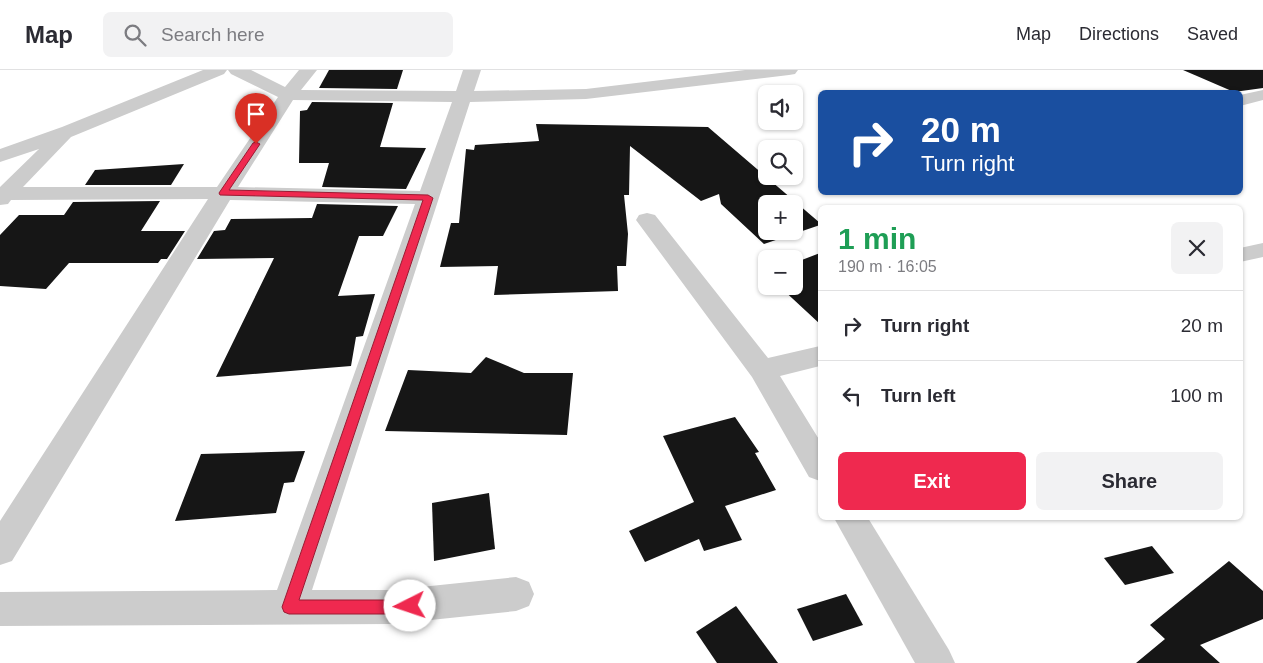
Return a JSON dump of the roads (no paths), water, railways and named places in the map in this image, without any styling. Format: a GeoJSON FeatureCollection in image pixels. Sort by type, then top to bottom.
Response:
{"type":"FeatureCollection","features":[{"type":"Feature","properties":{"kind":"street"},"geometry":{"type":"LineString","coordinates":[[0,156],[69,131],[218,70]]}},
{"type":"Feature","properties":{"kind":"street"},"geometry":{"type":"LineString","coordinates":[[237,70],[288,95],[462,97],[586,94],[789,70]]}},
{"type":"Feature","properties":{"kind":"street"},"geometry":{"type":"LineString","coordinates":[[0,550],[223,193],[288,95],[308,70]]}},
{"type":"Feature","properties":{"kind":"street"},"geometry":{"type":"LineString","coordinates":[[289,607],[472,70]]}},
{"type":"Feature","properties":{"kind":"street"},"geometry":{"type":"LineString","coordinates":[[1243,100],[1263,95]]}},
{"type":"Feature","properties":{"kind":"street"},"geometry":{"type":"LineString","coordinates":[[2,196],[69,131]]}},
{"type":"Feature","properties":{"kind":"street"},"geometry":{"type":"LineString","coordinates":[[2,196],[223,193],[428,198]]}},
{"type":"Feature","properties":{"kind":"street"},"geometry":{"type":"LineString","coordinates":[[647,220],[762,370],[818,465]]}},
{"type":"Feature","properties":{"kind":"street"},"geometry":{"type":"LineString","coordinates":[[1243,254],[1263,250]]}},
{"type":"Feature","properties":{"kind":"street"},"geometry":{"type":"LineString","coordinates":[[762,370],[818,356]]}},
{"type":"Feature","properties":{"kind":"street"},"geometry":{"type":"LineString","coordinates":[[851,520],[936,663]]}},
{"type":"Feature","properties":{"kind":"street"},"geometry":{"type":"LineString","coordinates":[[0,609],[392,607],[516,594]]}}]}
